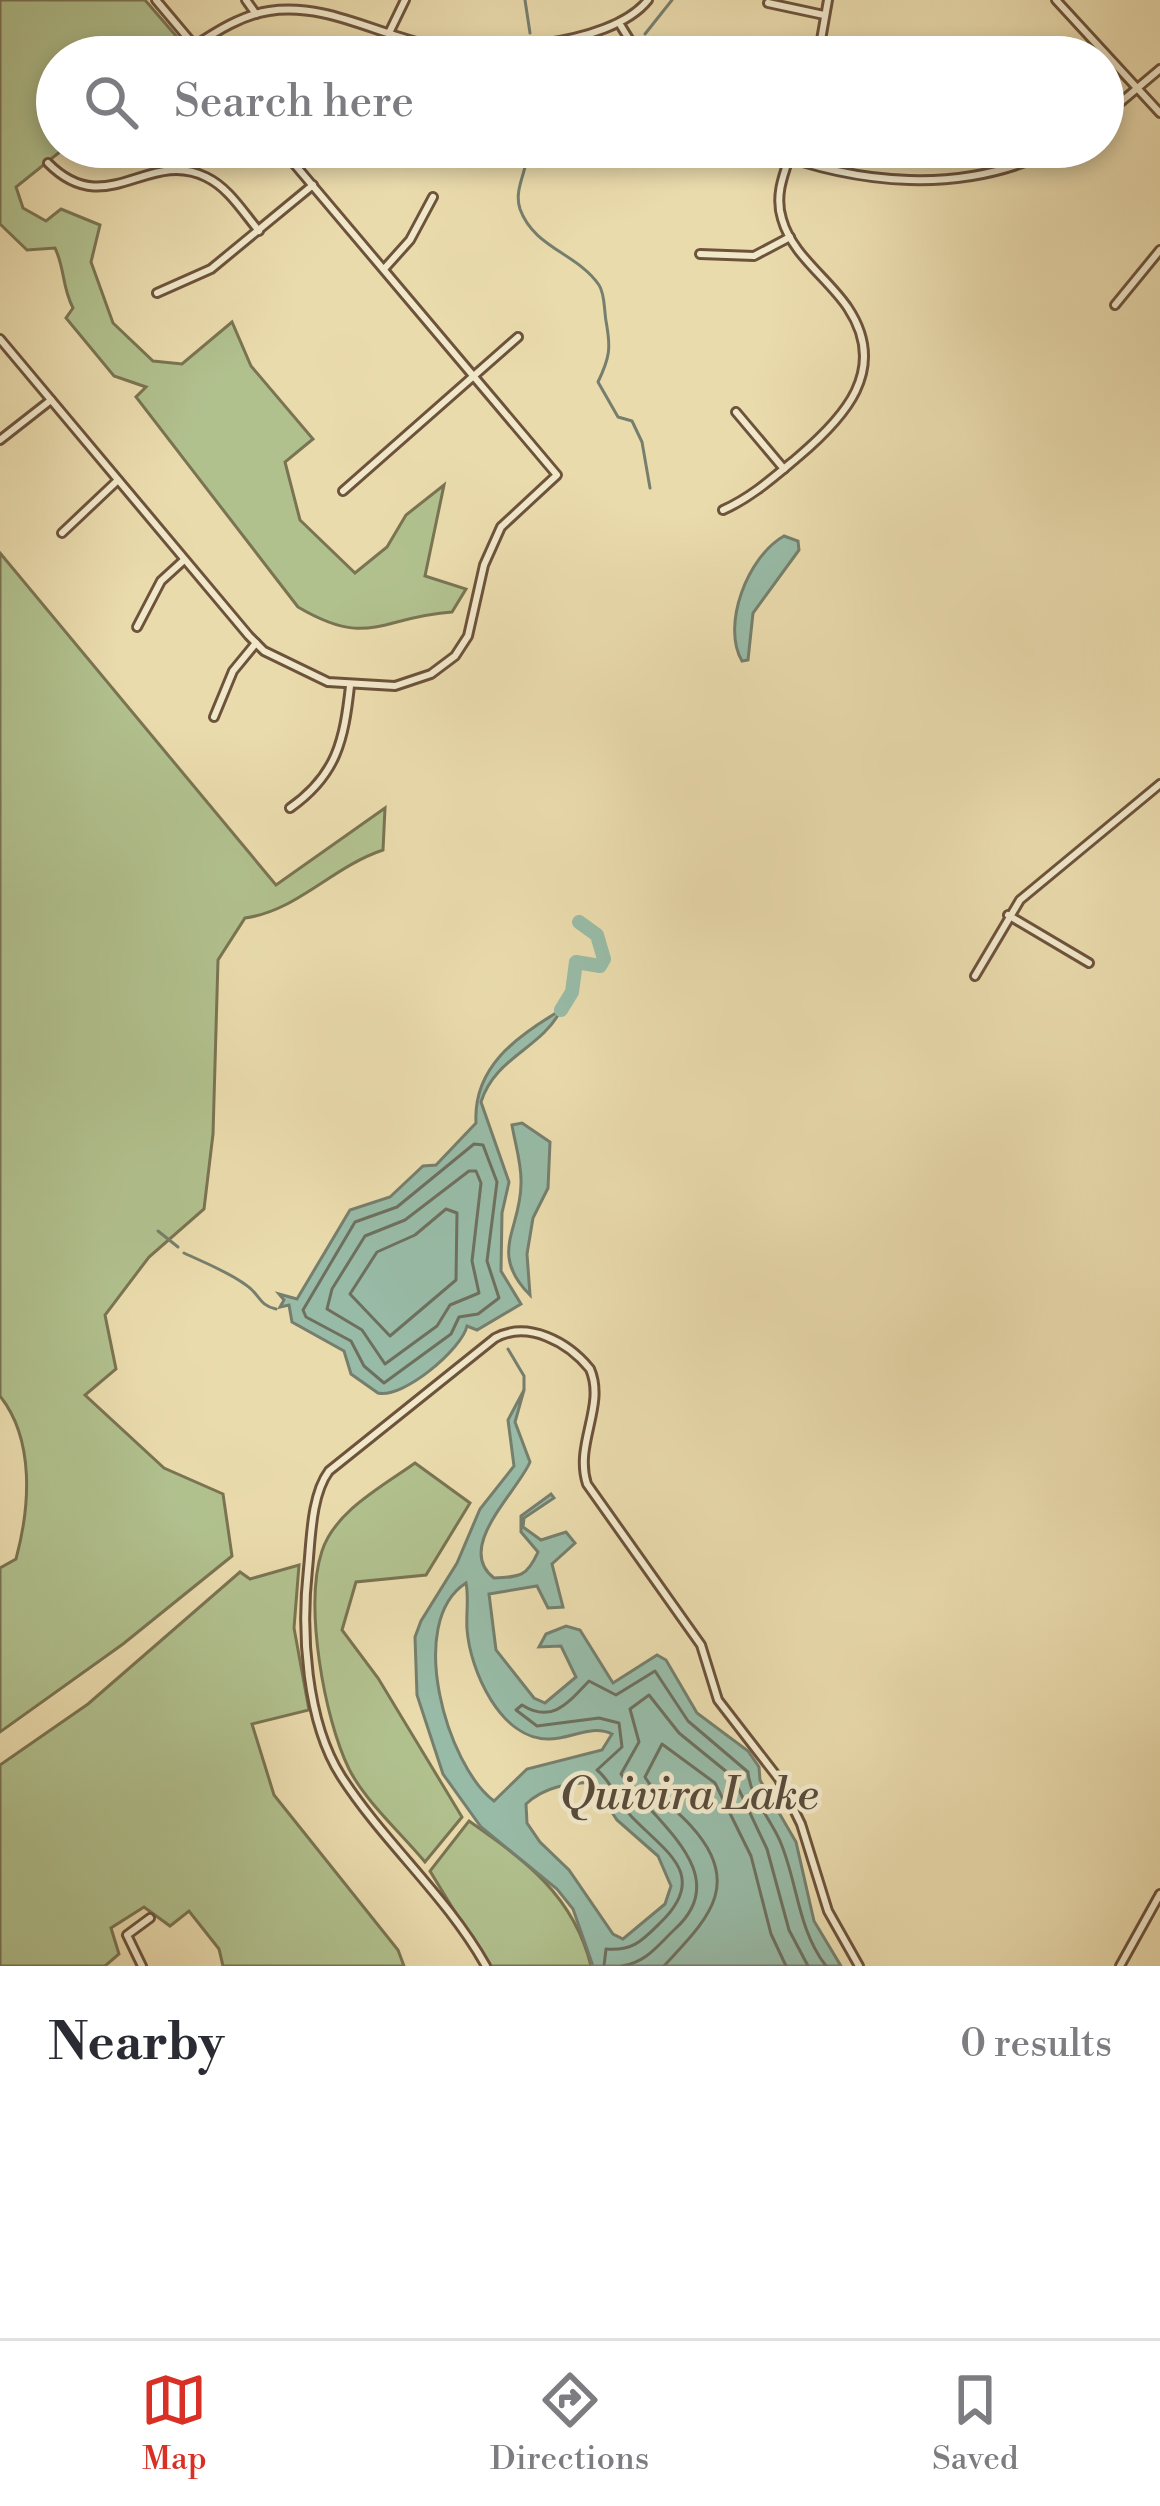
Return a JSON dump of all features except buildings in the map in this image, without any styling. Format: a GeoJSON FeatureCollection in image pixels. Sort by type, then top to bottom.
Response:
{"type":"FeatureCollection","features":[{"type":"Feature","properties":{"kind":"street"},"geometry":{"type":"LineString","coordinates":[[156,0],[186,36]]}},
{"type":"Feature","properties":{"kind":"street"},"geometry":{"type":"LineString","coordinates":[[246,0],[256,14]]}},
{"type":"Feature","properties":{"kind":"street"},"geometry":{"type":"LineString","coordinates":[[388,33],[405,0]]}},
{"type":"Feature","properties":{"kind":"street"},"geometry":{"type":"LineString","coordinates":[[583,36],[621,26],[648,0]]}},
{"type":"Feature","properties":{"kind":"street"},"geometry":{"type":"LineString","coordinates":[[821,36],[828,0]]}},
{"type":"Feature","properties":{"kind":"street"},"geometry":{"type":"LineString","coordinates":[[1056,0],[1090,36]]}},
{"type":"Feature","properties":{"kind":"street"},"geometry":{"type":"LineString","coordinates":[[768,3],[824,15]]}},
{"type":"Feature","properties":{"kind":"street"},"geometry":{"type":"LineString","coordinates":[[213,36],[256,14],[294,5],[404,36]]}},
{"type":"Feature","properties":{"kind":"street"},"geometry":{"type":"LineString","coordinates":[[621,26],[627,36]]}},
{"type":"Feature","properties":{"kind":"street"},"geometry":{"type":"LineString","coordinates":[[1124,100],[1160,69]]}},
{"type":"Feature","properties":{"kind":"street"},"geometry":{"type":"LineString","coordinates":[[1124,72],[1160,113]]}},
{"type":"Feature","properties":{"kind":"street"},"geometry":{"type":"LineString","coordinates":[[54,168],[65,178],[99,189],[161,171],[193,172],[224,190],[259,231]]}},
{"type":"Feature","properties":{"kind":"street"},"geometry":{"type":"LineString","coordinates":[[0,339],[256,643],[295,668],[350,686],[395,686],[431,674],[455,656],[468,637],[484,565],[501,527],[557,475],[298,168]]}},
{"type":"Feature","properties":{"kind":"street"},"geometry":{"type":"LineString","coordinates":[[723,511],[748,499],[845,413],[863,382],[860,332],[849,310],[790,237],[778,202],[786,168]]}},
{"type":"Feature","properties":{"kind":"street"},"geometry":{"type":"LineString","coordinates":[[825,168],[882,179],[936,182],[1006,168]]}},
{"type":"Feature","properties":{"kind":"street"},"geometry":{"type":"LineString","coordinates":[[157,293],[211,269],[313,185]]}},
{"type":"Feature","properties":{"kind":"street"},"geometry":{"type":"LineString","coordinates":[[383,269],[410,240],[433,197]]}},
{"type":"Feature","properties":{"kind":"street"},"geometry":{"type":"LineString","coordinates":[[700,254],[754,256],[790,237]]}},
{"type":"Feature","properties":{"kind":"street"},"geometry":{"type":"LineString","coordinates":[[1115,305],[1160,250]]}},
{"type":"Feature","properties":{"kind":"street"},"geometry":{"type":"LineString","coordinates":[[343,491],[518,337]]}},
{"type":"Feature","properties":{"kind":"street"},"geometry":{"type":"LineString","coordinates":[[0,440],[51,400]]}},
{"type":"Feature","properties":{"kind":"street"},"geometry":{"type":"LineString","coordinates":[[736,412],[784,469]]}},
{"type":"Feature","properties":{"kind":"street"},"geometry":{"type":"LineString","coordinates":[[62,533],[118,480]]}},
{"type":"Feature","properties":{"kind":"street"},"geometry":{"type":"LineString","coordinates":[[137,627],[161,581],[184,560]]}},
{"type":"Feature","properties":{"kind":"street"},"geometry":{"type":"LineString","coordinates":[[214,717],[233,671],[256,643]]}},
{"type":"Feature","properties":{"kind":"street"},"geometry":{"type":"LineString","coordinates":[[290,808],[332,770],[342,747],[350,686]]}},
{"type":"Feature","properties":{"kind":"street"},"geometry":{"type":"LineString","coordinates":[[975,976],[1008,915],[1160,784]]}},
{"type":"Feature","properties":{"kind":"street"},"geometry":{"type":"LineString","coordinates":[[1008,915],[1089,963]]}},
{"type":"Feature","properties":{"kind":"street"},"geometry":{"type":"LineString","coordinates":[[486,1966],[451,1908],[334,1764],[306,1640],[308,1563],[320,1489],[336,1463],[504,1333],[532,1331],[581,1357],[594,1378],[582,1444],[587,1484],[701,1645],[718,1700],[779,1779],[801,1824],[828,1912],[859,1966]]}},
{"type":"Feature","properties":{"kind":"street"},"geometry":{"type":"LineString","coordinates":[[1120,1966],[1160,1894]]}},
{"type":"Feature","properties":{"kind":"street"},"geometry":{"type":"LineString","coordinates":[[142,1966],[130,1938],[150,1918]]}},
{"type":"Feature","properties":{"kind":"shaded area"},"geometry":{"type":"Polygon","coordinates":[[[0,0],[145,0],[176,36],[36,36],[36,168],[40,168],[16,187],[23,208],[46,221],[61,209],[100,225],[91,262],[113,323],[153,361],[182,364],[232,322],[251,366],[313,439],[285,462],[300,520],[355,573],[387,547],[406,515],[444,485],[425,576],[466,589],[452,612],[359,628],[342,626],[298,607],[136,397],[146,387],[114,376],[66,318],[73,308],[55,248],[27,250],[0,224],[0,0]]]}},
{"type":"Feature","properties":{"kind":"shaded area"},"geometry":{"type":"Polygon","coordinates":[[[0,553],[276,885],[385,808],[383,850],[281,907],[245,918],[218,960],[213,1134],[204,1209],[149,1257],[105,1315],[116,1369],[85,1395],[164,1468],[223,1494],[232,1556],[123,1644],[0,1732],[0,1568],[16,1559],[26,1474],[19,1433],[0,1396],[0,553]]]}},
{"type":"Feature","properties":{"kind":"shaded area"},"geometry":{"type":"Polygon","coordinates":[[[415,1463],[470,1503],[426,1575],[356,1582],[342,1630],[378,1678],[462,1817],[425,1862],[349,1769],[325,1692],[315,1601],[328,1537],[361,1501],[415,1463]]]}},
{"type":"Feature","properties":{"kind":"shaded area"},"geometry":{"type":"Polygon","coordinates":[[[299,1565],[294,1628],[309,1710],[252,1724],[274,1795],[398,1950],[404,1966],[223,1966],[219,1949],[189,1911],[170,1926],[144,1907],[111,1928],[119,1954],[105,1966],[0,1966],[0,1765],[88,1704],[240,1572],[250,1579],[299,1565]]]}},
{"type":"Feature","properties":{"kind":"shaded area"},"geometry":{"type":"Polygon","coordinates":[[[469,1821],[545,1882],[573,1919],[591,1966],[488,1966],[430,1871],[469,1821]]]}},
{"type":"Feature","properties":{"kind":"water"},"geometry":{"type":"Polygon","coordinates":[[[784,536],[798,541],[799,550],[753,613],[748,660],[742,661],[735,629],[742,593],[759,559],[784,536]]]}},
{"type":"Feature","properties":{"kind":"water"},"geometry":{"type":"Polygon","coordinates":[[[561,1010],[497,1074],[481,1102],[509,1182],[502,1213],[501,1271],[521,1304],[477,1330],[467,1326],[454,1347],[416,1381],[378,1393],[351,1374],[344,1351],[292,1322],[289,1305],[280,1307],[284,1300],[279,1294],[297,1299],[350,1210],[390,1197],[423,1166],[436,1165],[476,1123],[482,1086],[500,1056],[561,1010]]]}},
{"type":"Feature","properties":{"kind":"water"},"geometry":{"type":"Polygon","coordinates":[[[522,1123],[550,1142],[548,1188],[533,1218],[527,1254],[530,1295],[511,1266],[509,1253],[521,1184],[512,1125],[522,1123]]]}},
{"type":"Feature","properties":{"kind":"water","name":"Quivira Lake"},"geometry":{"type":"Polygon","coordinates":[[[524,1390],[515,1422],[530,1462],[492,1520],[481,1551],[484,1566],[494,1578],[526,1571],[538,1552],[521,1532],[521,1516],[551,1494],[554,1498],[524,1518],[523,1527],[541,1540],[566,1532],[575,1543],[552,1564],[563,1607],[548,1608],[537,1586],[489,1594],[496,1650],[534,1698],[545,1703],[576,1677],[561,1646],[539,1647],[546,1634],[566,1626],[580,1630],[613,1683],[657,1655],[666,1660],[697,1713],[748,1751],[759,1767],[760,1780],[796,1842],[814,1921],[841,1966],[593,1966],[573,1909],[557,1889],[481,1827],[443,1774],[417,1695],[415,1637],[457,1563],[480,1509],[514,1466],[508,1420],[524,1390]],[[466,1583],[448,1602],[438,1629],[440,1694],[461,1758],[494,1801],[527,1769],[602,1750],[612,1734],[589,1731],[549,1739],[516,1728],[503,1716],[474,1664],[466,1583]],[[592,1782],[557,1787],[533,1798],[526,1804],[527,1823],[569,1870],[613,1934],[623,1939],[665,1904],[671,1886],[658,1856],[617,1820],[592,1782]]]}},
{"type":"Feature","properties":{"kind":"waterway"},"geometry":{"type":"LineString","coordinates":[[525,0],[530,33]]}},
{"type":"Feature","properties":{"kind":"waterway"},"geometry":{"type":"LineString","coordinates":[[645,34],[672,0]]}},
{"type":"Feature","properties":{"kind":"waterway"},"geometry":{"type":"LineString","coordinates":[[525,168],[518,194],[527,222],[545,242],[590,274],[601,289],[609,346],[598,382],[618,417],[632,421],[642,442],[650,488]]}},
{"type":"Feature","properties":{"kind":"waterway"},"geometry":{"type":"LineString","coordinates":[[561,1010],[572,992],[576,962],[600,966],[604,959],[597,935],[579,922]]}},
{"type":"Feature","properties":{"kind":"waterway"},"geometry":{"type":"LineString","coordinates":[[158,1231],[178,1247]]}},
{"type":"Feature","properties":{"kind":"waterway"},"geometry":{"type":"LineString","coordinates":[[184,1253],[239,1280],[276,1309]]}},
{"type":"Feature","properties":{"kind":"waterway"},"geometry":{"type":"LineString","coordinates":[[508,1349],[524,1376],[524,1390]]}}]}
